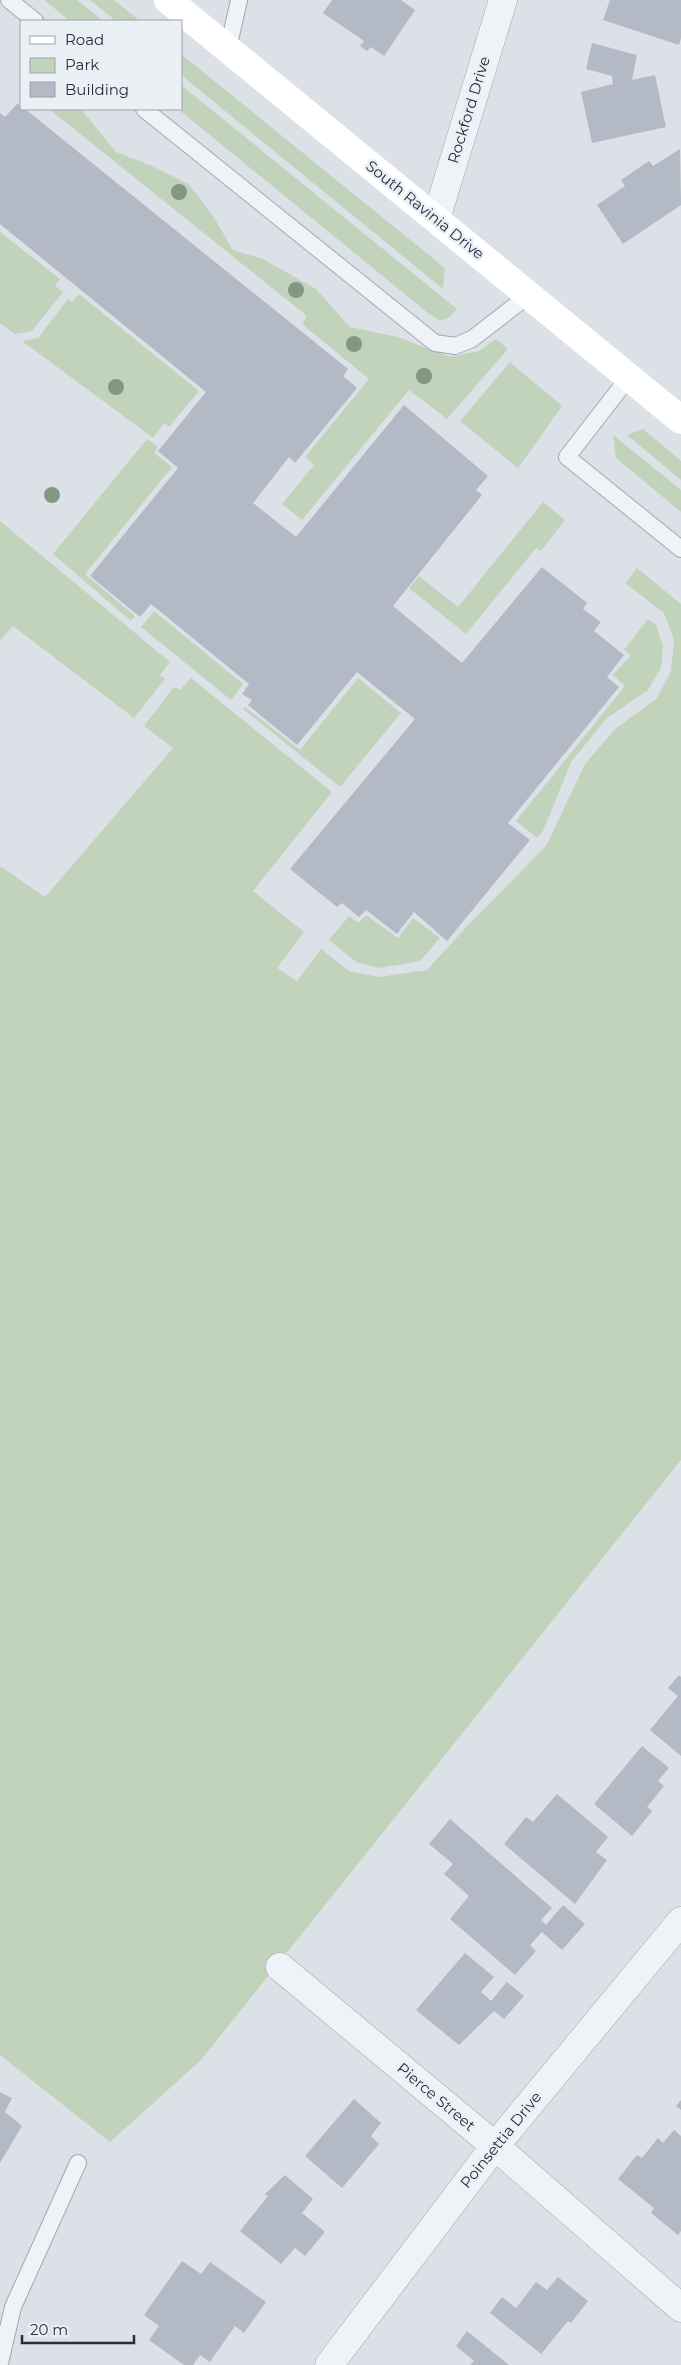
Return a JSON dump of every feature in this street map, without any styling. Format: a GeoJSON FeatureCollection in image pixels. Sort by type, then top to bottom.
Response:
{"type":"FeatureCollection","features":[{"type":"Feature","properties":{"kind":"street","name":"South Ravinia Drive"},"geometry":{"type":"LineString","coordinates":[[168,0],[681,420]]}},
{"type":"Feature","properties":{"kind":"street","name":"Rockford Drive"},"geometry":{"type":"LineString","coordinates":[[436,219],[503,0]]}},
{"type":"Feature","properties":{"kind":"street","name":"Poinsettia Drive"},"geometry":{"type":"LineString","coordinates":[[329,2365],[495,2146],[681,1921]]}},
{"type":"Feature","properties":{"kind":"street","name":"Pierce Street"},"geometry":{"type":"LineString","coordinates":[[280,1967],[495,2146],[681,2308]]}},
{"type":"Feature","properties":{"kind":"lane"},"geometry":{"type":"LineString","coordinates":[[8,0],[34,20]]}},
{"type":"Feature","properties":{"kind":"lane"},"geometry":{"type":"LineString","coordinates":[[228,49],[239,0]]}},
{"type":"Feature","properties":{"kind":"lane"},"geometry":{"type":"LineString","coordinates":[[145,110],[435,343],[455,346],[472,339],[529,295]]}},
{"type":"Feature","properties":{"kind":"lane"},"geometry":{"type":"LineString","coordinates":[[628,377],[567,457],[681,549]]}},
{"type":"Feature","properties":{"kind":"lane"},"geometry":{"type":"LineString","coordinates":[[0,2363],[13,2307],[78,2163]]}},
{"type":"Feature","properties":{"kind":"green space"},"geometry":{"type":"Polygon","coordinates":[[[44,0],[77,0],[102,20],[69,20],[44,0]]]}},
{"type":"Feature","properties":{"kind":"green space"},"geometry":{"type":"Polygon","coordinates":[[[90,0],[114,0],[139,20],[115,20],[90,0]]]}},
{"type":"Feature","properties":{"kind":"green space"},"geometry":{"type":"Polygon","coordinates":[[[182,55],[445,268],[443,289],[182,76],[182,55]]]}},
{"type":"Feature","properties":{"kind":"green space"},"geometry":{"type":"Polygon","coordinates":[[[182,86],[457,309],[448,318],[440,321],[179,110],[182,110],[182,86]]]}},
{"type":"Feature","properties":{"kind":"green space"},"geometry":{"type":"Polygon","coordinates":[[[50,110],[82,110],[116,152],[152,166],[189,184],[213,216],[233,250],[263,259],[316,289],[350,327],[398,337],[450,357],[479,351],[496,339],[508,349],[447,419],[409,390],[302,520],[282,504],[314,465],[305,457],[369,379],[302,324],[307,316],[50,110]]]}},
{"type":"Feature","properties":{"kind":"green space"},"geometry":{"type":"Polygon","coordinates":[[[0,232],[60,279],[55,286],[63,292],[32,331],[15,334],[0,323],[0,232]]]}},
{"type":"Feature","properties":{"kind":"green space"},"geometry":{"type":"Polygon","coordinates":[[[79,294],[199,391],[169,427],[164,423],[153,438],[22,341],[38,338],[68,299],[72,302],[79,294]]]}},
{"type":"Feature","properties":{"kind":"green space"},"geometry":{"type":"Polygon","coordinates":[[[510,362],[562,406],[518,468],[460,421],[510,362]]]}},
{"type":"Feature","properties":{"kind":"green space"},"geometry":{"type":"Polygon","coordinates":[[[643,429],[681,461],[681,480],[627,435],[643,429]]]}},
{"type":"Feature","properties":{"kind":"green space"},"geometry":{"type":"Polygon","coordinates":[[[613,435],[681,490],[681,512],[616,458],[613,435]]]}},
{"type":"Feature","properties":{"kind":"green space"},"geometry":{"type":"Polygon","coordinates":[[[147,439],[158,447],[154,453],[172,467],[85,574],[135,616],[131,621],[53,554],[147,439]]]}},
{"type":"Feature","properties":{"kind":"green space"},"geometry":{"type":"Polygon","coordinates":[[[543,502],[565,520],[541,551],[536,548],[466,634],[409,588],[419,576],[458,607],[543,502]]]}},
{"type":"Feature","properties":{"kind":"green space"},"geometry":{"type":"Polygon","coordinates":[[[0,521],[170,662],[160,675],[165,679],[134,718],[13,626],[0,641],[0,521]]]}},
{"type":"Feature","properties":{"kind":"green space"},"geometry":{"type":"Polygon","coordinates":[[[637,568],[681,604],[681,1460],[201,2060],[110,2142],[0,2055],[0,866],[45,897],[173,748],[144,726],[174,687],[180,690],[191,678],[332,792],[253,891],[304,932],[277,968],[297,981],[321,949],[349,971],[379,977],[427,970],[468,925],[546,846],[585,764],[615,729],[657,698],[671,671],[674,640],[664,613],[625,583],[637,568]]]}},
{"type":"Feature","properties":{"kind":"green space"},"geometry":{"type":"Polygon","coordinates":[[[154,611],[243,684],[231,700],[141,627],[154,611]]]}},
{"type":"Feature","properties":{"kind":"green space"},"geometry":{"type":"Polygon","coordinates":[[[648,619],[656,625],[663,646],[661,668],[648,690],[607,718],[571,762],[543,831],[537,838],[516,821],[625,686],[613,675],[631,655],[624,650],[648,619]]]}},
{"type":"Feature","properties":{"kind":"green space"},"geometry":{"type":"Polygon","coordinates":[[[358,678],[401,713],[340,787],[243,709],[245,707],[300,750],[358,678]]]}},
{"type":"Feature","properties":{"kind":"green space"},"geometry":{"type":"Polygon","coordinates":[[[366,915],[398,938],[413,918],[440,938],[420,961],[380,968],[356,962],[329,940],[349,916],[358,923],[366,915]]]}},
{"type":"Feature","properties":{"kind":"building"},"geometry":{"type":"Polygon","coordinates":[[[332,0],[401,0],[415,10],[384,56],[371,47],[367,51],[360,46],[364,41],[323,13],[332,0]]]}},
{"type":"Feature","properties":{"kind":"building"},"geometry":{"type":"Polygon","coordinates":[[[610,0],[681,0],[681,38],[679,45],[603,20],[610,0]]]}},
{"type":"Feature","properties":{"kind":"building"},"geometry":{"type":"Polygon","coordinates":[[[592,43],[637,55],[632,80],[655,75],[666,127],[592,143],[581,92],[613,84],[612,76],[586,69],[592,43]]]}},
{"type":"Feature","properties":{"kind":"building"},"geometry":{"type":"Polygon","coordinates":[[[18,103],[20,110],[26,110],[348,369],[343,376],[357,388],[295,463],[289,457],[253,503],[296,537],[404,405],[488,476],[476,490],[482,495],[393,606],[462,663],[542,567],[587,603],[583,609],[601,622],[594,631],[624,655],[607,677],[619,687],[508,823],[530,840],[447,941],[414,912],[397,934],[366,910],[359,917],[342,903],[337,907],[290,869],[415,719],[357,672],[297,745],[248,705],[252,700],[242,694],[249,684],[151,604],[140,617],[90,576],[178,468],[158,451],[206,392],[0,224],[0,113],[5,117],[18,103]]]}},
{"type":"Feature","properties":{"kind":"building"},"geometry":{"type":"Polygon","coordinates":[[[680,149],[681,205],[623,244],[597,205],[625,186],[621,180],[649,161],[653,166],[680,149]]]}},
{"type":"Feature","properties":{"kind":"building"},"geometry":{"type":"Polygon","coordinates":[[[679,1675],[681,1677],[681,1756],[650,1730],[678,1696],[668,1688],[679,1675]]]}},
{"type":"Feature","properties":{"kind":"building"},"geometry":{"type":"Polygon","coordinates":[[[642,1746],[669,1768],[658,1781],[664,1786],[647,1807],[652,1811],[632,1836],[594,1804],[642,1746]]]}},
{"type":"Feature","properties":{"kind":"building"},"geometry":{"type":"Polygon","coordinates":[[[557,1794],[608,1837],[596,1852],[607,1860],[575,1904],[504,1844],[526,1817],[533,1822],[557,1794]]]}},
{"type":"Feature","properties":{"kind":"building"},"geometry":{"type":"Polygon","coordinates":[[[450,1819],[552,1908],[541,1920],[546,1925],[563,1905],[585,1924],[562,1950],[542,1932],[530,1945],[536,1951],[515,1975],[450,1919],[469,1896],[444,1874],[453,1864],[429,1844],[450,1819]]]}},
{"type":"Feature","properties":{"kind":"building"},"geometry":{"type":"Polygon","coordinates":[[[465,1953],[494,1977],[481,1992],[491,2001],[507,1982],[524,1996],[504,2019],[494,2011],[459,2045],[416,2010],[465,1953]]]}},
{"type":"Feature","properties":{"kind":"building"},"geometry":{"type":"Polygon","coordinates":[[[0,2092],[12,2098],[5,2112],[22,2126],[0,2163],[0,2092]]]}},
{"type":"Feature","properties":{"kind":"building"},"geometry":{"type":"Polygon","coordinates":[[[354,2099],[381,2123],[371,2136],[379,2144],[342,2188],[305,2156],[354,2099]]]}},
{"type":"Feature","properties":{"kind":"building"},"geometry":{"type":"Polygon","coordinates":[[[681,2100],[681,2110],[676,2106],[681,2100]]]}},
{"type":"Feature","properties":{"kind":"building"},"geometry":{"type":"Polygon","coordinates":[[[674,2130],[681,2136],[681,2231],[678,2235],[651,2213],[654,2208],[618,2179],[637,2155],[642,2158],[658,2138],[663,2143],[674,2130]]]}},
{"type":"Feature","properties":{"kind":"building"},"geometry":{"type":"Polygon","coordinates":[[[285,2175],[313,2199],[302,2213],[325,2232],[305,2256],[295,2248],[281,2264],[240,2231],[268,2196],[265,2194],[285,2175]]]}},
{"type":"Feature","properties":{"kind":"building"},"geometry":{"type":"Polygon","coordinates":[[[182,2261],[201,2274],[210,2262],[266,2302],[244,2333],[235,2326],[210,2362],[200,2355],[193,2365],[184,2365],[149,2340],[159,2326],[144,2315],[182,2261]]]}},
{"type":"Feature","properties":{"kind":"building"},"geometry":{"type":"Polygon","coordinates":[[[558,2277],[588,2301],[571,2323],[568,2321],[541,2354],[490,2313],[502,2297],[516,2308],[536,2282],[547,2290],[558,2277]]]}},
{"type":"Feature","properties":{"kind":"building"},"geometry":{"type":"Polygon","coordinates":[[[467,2331],[509,2365],[470,2365],[474,2361],[456,2346],[467,2331]]]}}]}
